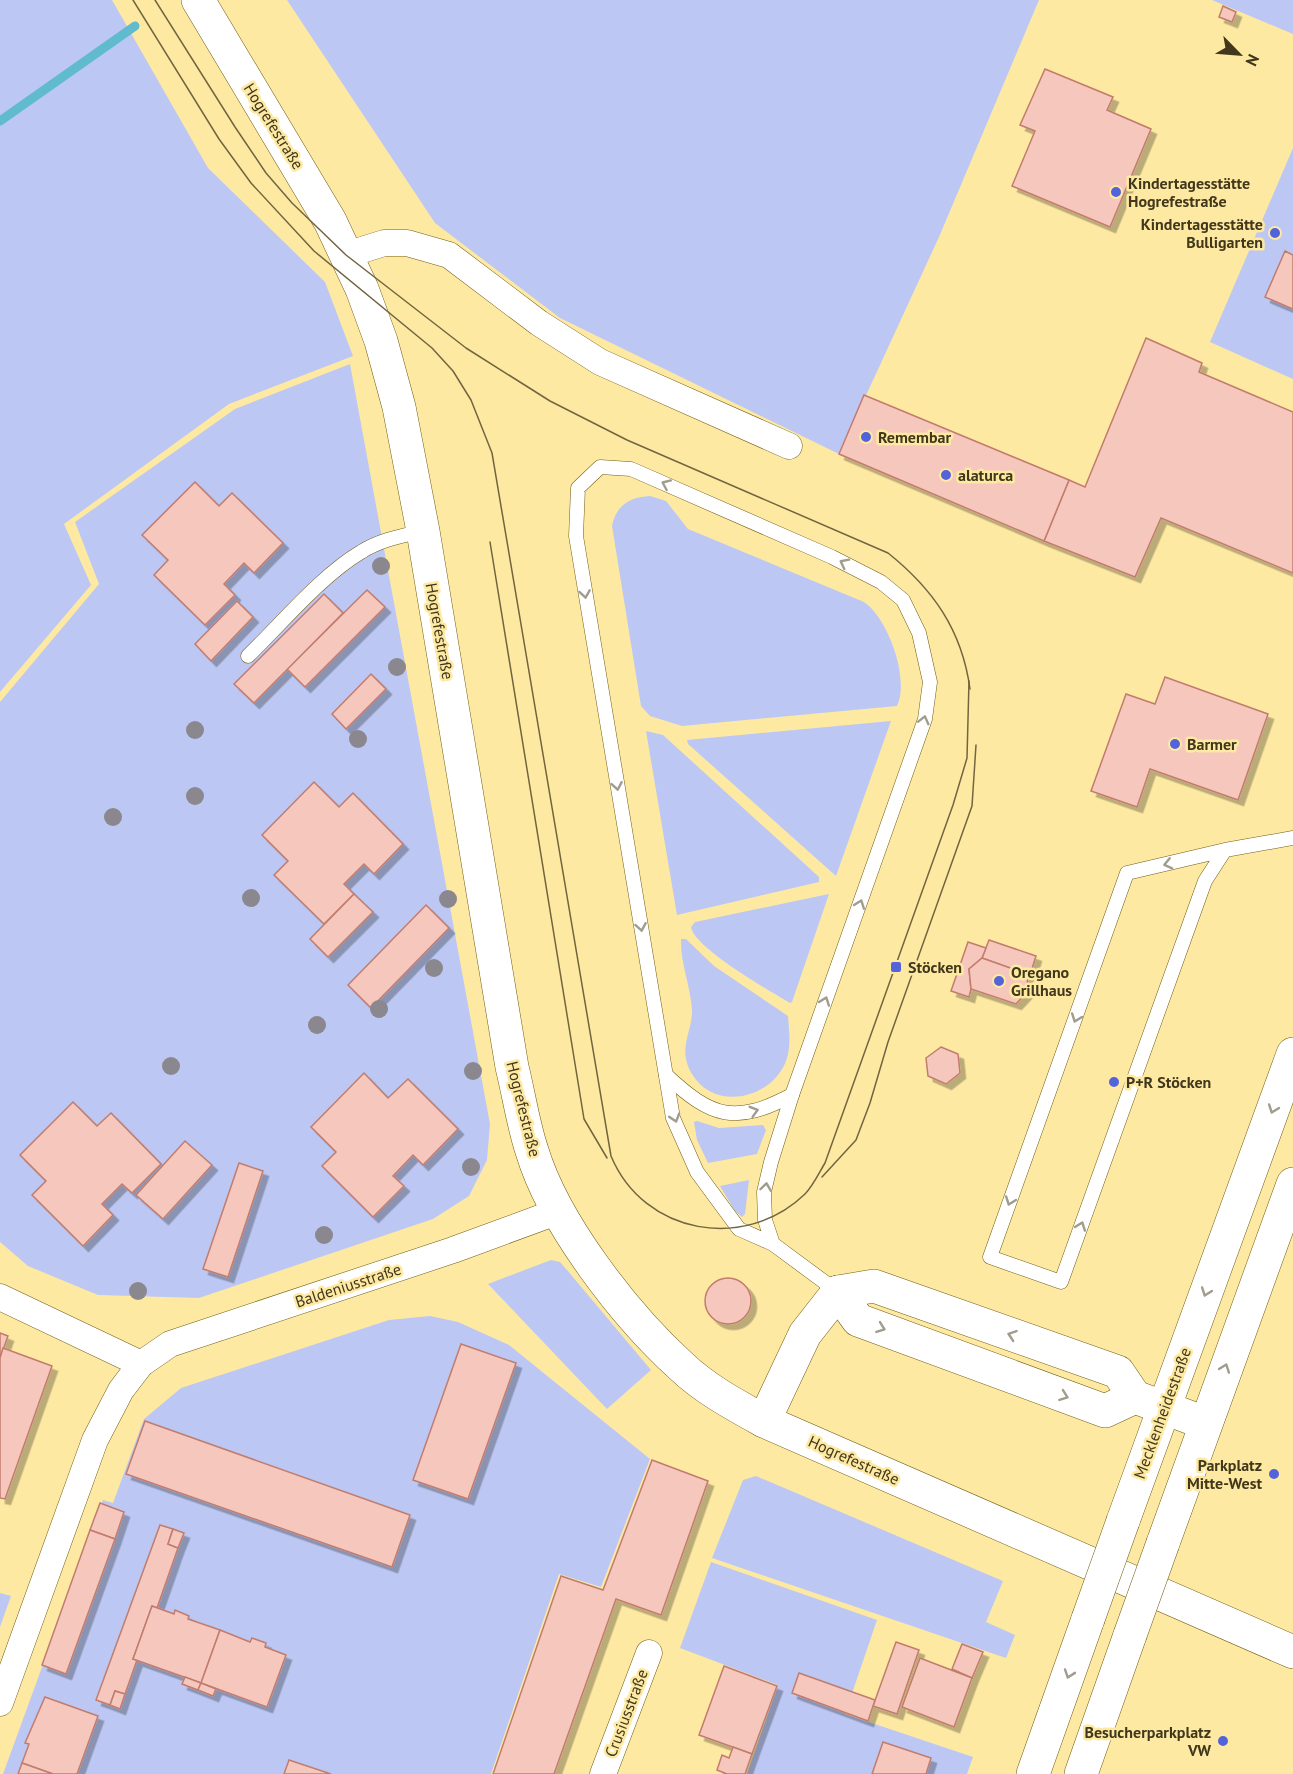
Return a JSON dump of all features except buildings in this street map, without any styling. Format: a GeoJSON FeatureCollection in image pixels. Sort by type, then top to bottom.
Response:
{"type":"FeatureCollection","features":[{"type":"Feature","properties":{"kind":"street","name":"Hogrefestraße"},"geometry":{"type":"LineString","coordinates":[[198,0],[260,108],[308,180],[346,255],[381,341],[399,407],[423,531],[512,1067],[532,1153],[559,1211],[629,1314],[682,1368],[727,1401],[764,1420],[1293,1652]]}},
{"type":"Feature","properties":{"kind":"street"},"geometry":{"type":"LineString","coordinates":[[346,255],[384,243],[407,243],[449,255],[539,323],[600,362],[789,446]]}},
{"type":"Feature","properties":{"kind":"street","name":"Mecklenheidestraße"},"geometry":{"type":"LineString","coordinates":[[1033,1774],[1123,1521],[1149,1402],[1293,1054]]}},
{"type":"Feature","properties":{"kind":"street"},"geometry":{"type":"LineString","coordinates":[[1081,1774],[1205,1423],[1293,1184]]}},
{"type":"Feature","properties":{"kind":"street","name":"Baldeniusstraße"},"geometry":{"type":"LineString","coordinates":[[0,1704],[95,1440],[121,1390],[141,1364],[170,1344],[453,1250],[559,1211]]}},
{"type":"Feature","properties":{"kind":"street"},"geometry":{"type":"LineString","coordinates":[[764,1420],[805,1334],[838,1292],[858,1320],[1105,1411],[1149,1402],[1205,1423]]}},
{"type":"Feature","properties":{"kind":"street"},"geometry":{"type":"LineString","coordinates":[[0,1297],[141,1364]]}},
{"type":"Feature","properties":{"kind":"street","name":"Crusiusstraße"},"geometry":{"type":"LineString","coordinates":[[603,1774],[649,1653]]}},
{"type":"Feature","properties":{"kind":"lane"},"geometry":{"type":"LineString","coordinates":[[773,1244],[765,1220],[764,1191],[792,1095],[925,719],[930,682],[919,633],[903,600],[881,582],[631,469],[600,467],[578,488],[576,536],[673,1118],[697,1172],[739,1229],[773,1244],[838,1292]]}},
{"type":"Feature","properties":{"kind":"lane"},"geometry":{"type":"LineString","coordinates":[[248,656],[332,575],[360,552],[380,542],[423,531]]}},
{"type":"Feature","properties":{"kind":"lane"},"geometry":{"type":"LineString","coordinates":[[1225,850],[1205,881],[1061,1282],[990,1257],[1128,873],[1225,850],[1293,838]]}},
{"type":"Feature","properties":{"kind":"lane"},"geometry":{"type":"LineString","coordinates":[[666,1076],[693,1100],[720,1112],[742,1114],[771,1106],[792,1095]]}},
{"type":"Feature","properties":{"kind":"shaded area"},"geometry":{"type":"Polygon","coordinates":[[[0,0],[112,0],[208,168],[325,282],[353,356],[229,404],[64,524],[91,585],[0,692],[0,0]]]}},
{"type":"Feature","properties":{"kind":"shaded area"},"geometry":{"type":"Polygon","coordinates":[[[287,0],[1039,0],[939,237],[839,454],[560,318],[435,223],[287,0]]]}},
{"type":"Feature","properties":{"kind":"shaded area"},"geometry":{"type":"Polygon","coordinates":[[[1212,0],[1293,0],[1293,34],[1212,0]]]}},
{"type":"Feature","properties":{"kind":"shaded area","name":"Kindertagesstätte Bulligarten"},"geometry":{"type":"Polygon","coordinates":[[[1293,148],[1293,379],[1210,342],[1293,148]]]}},
{"type":"Feature","properties":{"kind":"shaded area"},"geometry":{"type":"Polygon","coordinates":[[[350,364],[490,1124],[487,1160],[469,1196],[433,1219],[199,1298],[98,1295],[28,1266],[0,1242],[0,702],[99,584],[75,522],[235,409],[350,364]]]}},
{"type":"Feature","properties":{"kind":"shaded area"},"geometry":{"type":"Polygon","coordinates":[[[650,496],[666,501],[688,529],[864,602],[881,621],[899,665],[901,681],[897,706],[682,726],[650,716],[641,706],[612,526],[617,513],[630,500],[650,496]]]}},
{"type":"Feature","properties":{"kind":"shaded area"},"geometry":{"type":"Polygon","coordinates":[[[891,721],[836,876],[688,744],[687,740],[891,721]]]}},
{"type":"Feature","properties":{"kind":"shaded area"},"geometry":{"type":"Polygon","coordinates":[[[646,731],[663,735],[819,877],[819,882],[677,915],[646,731]]]}},
{"type":"Feature","properties":{"kind":"shaded area"},"geometry":{"type":"Polygon","coordinates":[[[829,894],[790,1003],[718,957],[695,936],[691,927],[695,922],[829,894]]]}},
{"type":"Feature","properties":{"kind":"shaded area"},"geometry":{"type":"Polygon","coordinates":[[[681,939],[686,939],[714,966],[788,1016],[787,1058],[780,1072],[758,1091],[744,1096],[729,1097],[715,1094],[702,1086],[692,1074],[685,1049],[692,1011],[681,939]]]}},
{"type":"Feature","properties":{"kind":"shaded area"},"geometry":{"type":"Polygon","coordinates":[[[694,1122],[719,1128],[763,1125],[766,1130],[757,1154],[708,1163],[697,1140],[694,1122]]]}},
{"type":"Feature","properties":{"kind":"shaded area"},"geometry":{"type":"Polygon","coordinates":[[[749,1180],[745,1214],[742,1217],[735,1211],[720,1186],[749,1180]]]}},
{"type":"Feature","properties":{"kind":"shaded area"},"geometry":{"type":"Polygon","coordinates":[[[551,1260],[560,1262],[651,1370],[607,1409],[488,1284],[551,1260]]]}},
{"type":"Feature","properties":{"kind":"shaded area"},"geometry":{"type":"Polygon","coordinates":[[[430,1316],[458,1322],[509,1345],[650,1459],[601,1587],[559,1574],[491,1774],[3,1774],[103,1500],[113,1503],[144,1419],[181,1388],[389,1320],[430,1316]]]}},
{"type":"Feature","properties":{"kind":"shaded area"},"geometry":{"type":"Polygon","coordinates":[[[756,1476],[1003,1581],[986,1622],[1015,1635],[1006,1658],[712,1558],[743,1480],[756,1476]]]}},
{"type":"Feature","properties":{"kind":"shaded area"},"geometry":{"type":"Polygon","coordinates":[[[711,1562],[877,1620],[845,1714],[973,1757],[967,1774],[747,1774],[778,1685],[680,1648],[711,1562]]]}},
{"type":"Feature","properties":{"kind":"shaded area"},"geometry":{"type":"Polygon","coordinates":[[[0,1593],[11,1596],[0,1627],[0,1593]]]}},
{"type":"Feature","properties":{"kind":"waterway"},"geometry":{"type":"LineString","coordinates":[[0,121],[135,26]]}},
{"type":"Feature","properties":{"kind":"tram line"},"geometry":{"type":"LineString","coordinates":[[133,0],[219,139],[251,183],[314,251],[432,348],[453,371],[471,400],[492,453],[611,1156],[626,1183],[647,1203],[671,1218],[698,1226],[726,1228],[754,1224],[781,1212],[805,1194],[825,1163],[953,805],[967,758],[969,681]]}},
{"type":"Feature","properties":{"kind":"tram line"},"geometry":{"type":"LineString","coordinates":[[155,0],[266,173],[292,203],[346,255],[466,348],[550,401],[627,440],[888,553],[919,581],[943,612],[960,648],[970,689]]}},
{"type":"Feature","properties":{"kind":"tram line"},"geometry":{"type":"LineString","coordinates":[[490,542],[584,1119],[607,1158]]}},
{"type":"Feature","properties":{"kind":"tram line"},"geometry":{"type":"LineString","coordinates":[[822,1177],[856,1140],[870,1103],[888,1042],[972,806],[976,745]]}},
{"type":"Feature","properties":{"kind":"place","name":"Kindertagesstätte Hogrefestraße"},"geometry":{"type":"Point","coordinates":[1116,192]}},
{"type":"Feature","properties":{"kind":"place","name":"Kindertagesstätte Bulligarten"},"geometry":{"type":"Point","coordinates":[1275,233]}},
{"type":"Feature","properties":{"kind":"place","name":"Remembar"},"geometry":{"type":"Point","coordinates":[866,437]}},
{"type":"Feature","properties":{"kind":"place","name":"alaturca"},"geometry":{"type":"Point","coordinates":[946,475]}},
{"type":"Feature","properties":{"kind":"place","name":"Barmer"},"geometry":{"type":"Point","coordinates":[1175,744]}},
{"type":"Feature","properties":{"kind":"place","name":"Stöcken"},"geometry":{"type":"Point","coordinates":[896,967]}},
{"type":"Feature","properties":{"kind":"place","name":"Oregano Grillhaus"},"geometry":{"type":"Point","coordinates":[999,981]}},
{"type":"Feature","properties":{"kind":"place","name":"P+R Stöcken"},"geometry":{"type":"Point","coordinates":[1114,1082]}},
{"type":"Feature","properties":{"kind":"place","name":"Parkplatz Mitte-West"},"geometry":{"type":"Point","coordinates":[1274,1474]}},
{"type":"Feature","properties":{"kind":"place","name":"Besucherparkplatz VW"},"geometry":{"type":"Point","coordinates":[1223,1741]}}]}
